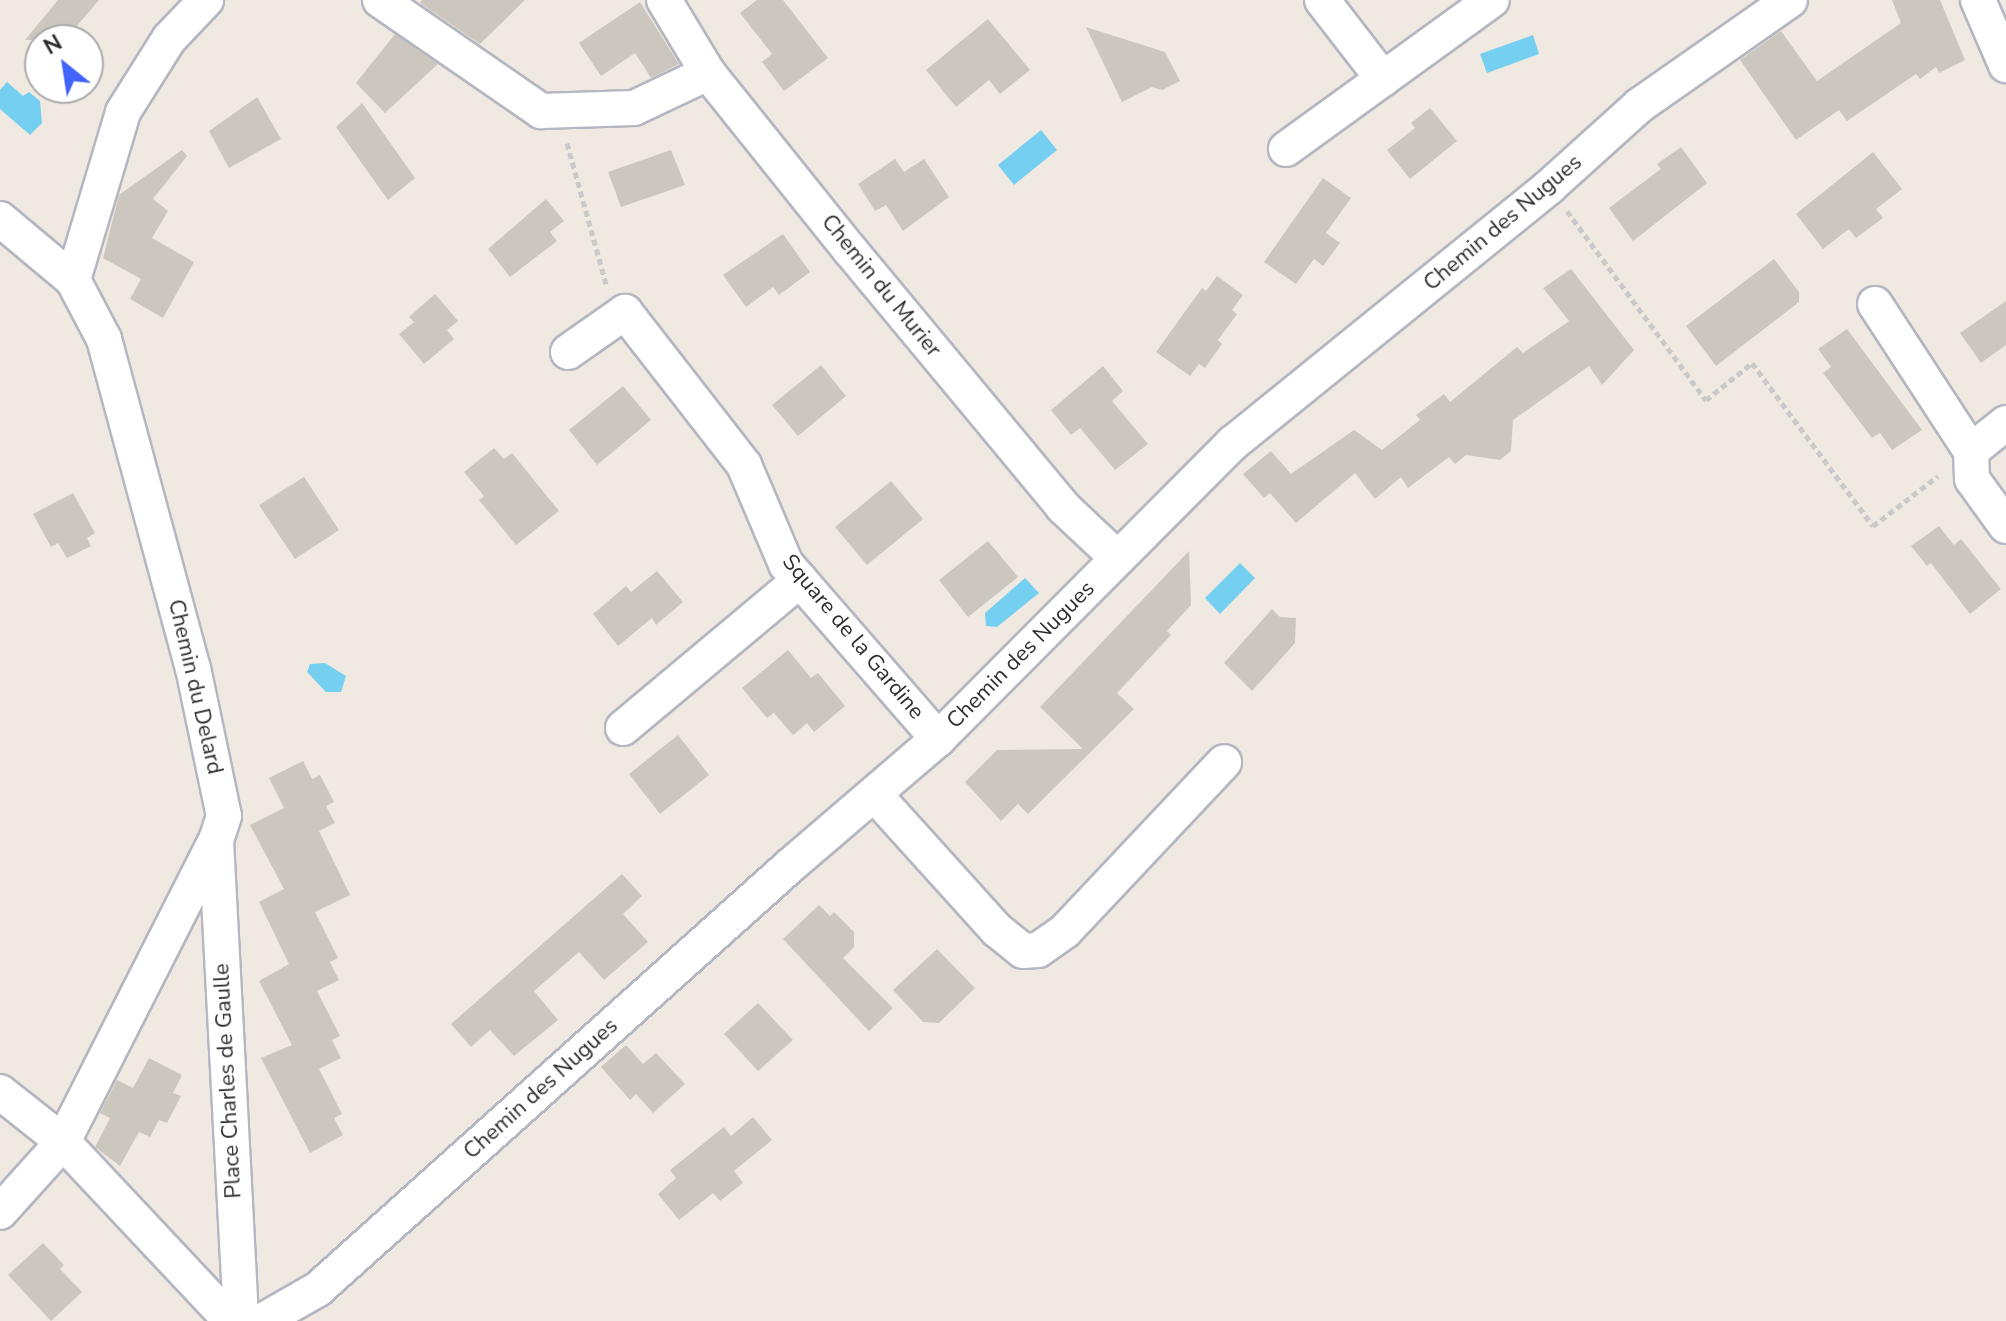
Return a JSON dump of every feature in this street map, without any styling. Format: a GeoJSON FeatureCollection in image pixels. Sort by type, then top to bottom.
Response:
{"type":"FeatureCollection","features":[{"type":"Feature","properties":{"kind":"street"},"geometry":{"type":"LineString","coordinates":[[0,219],[73,280],[123,112],[169,39],[206,0]]}},
{"type":"Feature","properties":{"kind":"street"},"geometry":{"type":"LineString","coordinates":[[380,0],[541,111],[634,108],[708,73]]}},
{"type":"Feature","properties":{"kind":"street","name":"Chemin du Murier"},"geometry":{"type":"LineString","coordinates":[[664,0],[708,73],[1063,507],[1116,557]]}},
{"type":"Feature","properties":{"kind":"street"},"geometry":{"type":"LineString","coordinates":[[1322,0],[1383,79]]}},
{"type":"Feature","properties":{"kind":"street"},"geometry":{"type":"LineString","coordinates":[[1286,149],[1492,0]]}},
{"type":"Feature","properties":{"kind":"street","name":"Chemin des Nugues"},"geometry":{"type":"LineString","coordinates":[[262,1321],[318,1289],[792,864],[938,739],[1233,443],[1549,187],[1640,105],[1790,0]]}},
{"type":"Feature","properties":{"kind":"street"},"geometry":{"type":"LineString","coordinates":[[1978,0],[2006,65]]}},
{"type":"Feature","properties":{"kind":"street","name":"Chemin du Delard"},"geometry":{"type":"LineString","coordinates":[[0,1212],[63,1142],[216,840],[224,816],[193,668],[104,339],[73,280]]}},
{"type":"Feature","properties":{"kind":"street"},"geometry":{"type":"LineString","coordinates":[[1875,304],[1971,451],[1972,479],[2006,526]]}},
{"type":"Feature","properties":{"kind":"street"},"geometry":{"type":"LineString","coordinates":[[568,352],[625,312]]}},
{"type":"Feature","properties":{"kind":"street","name":"Square de la Gardine"},"geometry":{"type":"LineString","coordinates":[[625,312],[744,465],[786,564],[938,739]]}},
{"type":"Feature","properties":{"kind":"street"},"geometry":{"type":"LineString","coordinates":[[1971,451],[2006,423]]}},
{"type":"Feature","properties":{"kind":"street"},"geometry":{"type":"LineString","coordinates":[[623,728],[800,580]]}},
{"type":"Feature","properties":{"kind":"street"},"geometry":{"type":"LineString","coordinates":[[875,795],[997,930],[1023,951],[1038,950],[1065,931],[1224,762]]}},
{"type":"Feature","properties":{"kind":"street","name":"Place Charles de Gaulle"},"geometry":{"type":"LineString","coordinates":[[216,840],[241,1321]]}},
{"type":"Feature","properties":{"kind":"street"},"geometry":{"type":"LineString","coordinates":[[0,1092],[63,1142],[231,1321]]}},
{"type":"Feature","properties":{"kind":"path"},"geometry":{"type":"LineString","coordinates":[[559,111],[605,284],[625,312]]}},
{"type":"Feature","properties":{"kind":"path"},"geometry":{"type":"LineString","coordinates":[[1549,187],[1706,400],[1752,363],[1873,526],[1971,451]]}},
{"type":"Feature","properties":{"kind":"water"},"geometry":{"type":"Polygon","coordinates":[[[1533,35],[1539,54],[1487,73],[1480,54],[1533,35]]]}},
{"type":"Feature","properties":{"kind":"water"},"geometry":{"type":"Polygon","coordinates":[[[7,82],[24,95],[24,104],[40,104],[42,123],[30,135],[0,109],[0,90],[7,82]]]}},
{"type":"Feature","properties":{"kind":"water"},"geometry":{"type":"Polygon","coordinates":[[[1041,130],[1057,150],[1014,185],[998,165],[1041,130]]]}},
{"type":"Feature","properties":{"kind":"water"},"geometry":{"type":"Polygon","coordinates":[[[1240,563],[1255,578],[1220,614],[1205,598],[1240,563]]]}},
{"type":"Feature","properties":{"kind":"water"},"geometry":{"type":"Polygon","coordinates":[[[1025,578],[1039,593],[997,627],[986,626],[985,613],[1025,578]]]}},
{"type":"Feature","properties":{"kind":"water"},"geometry":{"type":"Polygon","coordinates":[[[325,663],[346,676],[341,692],[326,692],[307,672],[310,664],[325,663]]]}},
{"type":"Feature","properties":{"kind":"building"},"geometry":{"type":"Polygon","coordinates":[[[58,0],[99,0],[79,24],[38,24],[58,0]]]}},
{"type":"Feature","properties":{"kind":"building"},"geometry":{"type":"Polygon","coordinates":[[[422,0],[525,0],[480,44],[420,3],[422,0]]]}},
{"type":"Feature","properties":{"kind":"building"},"geometry":{"type":"Polygon","coordinates":[[[757,0],[783,0],[828,58],[784,91],[762,62],[772,54],[740,13],[757,0]]]}},
{"type":"Feature","properties":{"kind":"building"},"geometry":{"type":"Polygon","coordinates":[[[1892,0],[1940,0],[1965,60],[1939,73],[1936,67],[1920,79],[1916,74],[1847,121],[1839,110],[1796,140],[1740,60],[1781,31],[1817,81],[1901,23],[1892,0]]]}},
{"type":"Feature","properties":{"kind":"building"},"geometry":{"type":"Polygon","coordinates":[[[640,2],[679,64],[651,78],[635,53],[601,76],[579,43],[640,2]]]}},
{"type":"Feature","properties":{"kind":"building"},"geometry":{"type":"Polygon","coordinates":[[[988,19],[1030,70],[1000,94],[989,80],[956,107],[926,70],[988,19]]]}},
{"type":"Feature","properties":{"kind":"building"},"geometry":{"type":"Polygon","coordinates":[[[1086,27],[1165,52],[1180,81],[1162,90],[1152,87],[1122,102],[1086,27]]]}},
{"type":"Feature","properties":{"kind":"building"},"geometry":{"type":"Polygon","coordinates":[[[395,34],[438,64],[385,113],[356,83],[395,34]]]}},
{"type":"Feature","properties":{"kind":"building"},"geometry":{"type":"Polygon","coordinates":[[[257,97],[281,139],[229,168],[209,131],[257,97]]]}},
{"type":"Feature","properties":{"kind":"building"},"geometry":{"type":"Polygon","coordinates":[[[362,103],[415,178],[388,200],[336,127],[362,103]]]}},
{"type":"Feature","properties":{"kind":"building"},"geometry":{"type":"Polygon","coordinates":[[[1430,108],[1457,141],[1410,179],[1387,150],[1415,128],[1411,123],[1430,108]]]}},
{"type":"Feature","properties":{"kind":"building"},"geometry":{"type":"Polygon","coordinates":[[[1681,147],[1707,183],[1633,241],[1609,208],[1661,169],[1657,164],[1681,147]]]}},
{"type":"Feature","properties":{"kind":"building"},"geometry":{"type":"Polygon","coordinates":[[[182,150],[187,156],[153,199],[168,211],[152,238],[194,262],[163,318],[130,299],[141,279],[103,258],[119,195],[182,150]]]}},
{"type":"Feature","properties":{"kind":"building"},"geometry":{"type":"Polygon","coordinates":[[[671,150],[685,185],[621,207],[608,172],[671,150]]]}},
{"type":"Feature","properties":{"kind":"building"},"geometry":{"type":"Polygon","coordinates":[[[1873,152],[1902,189],[1876,209],[1883,218],[1856,238],[1849,229],[1823,249],[1796,214],[1873,152]]]}},
{"type":"Feature","properties":{"kind":"building"},"geometry":{"type":"Polygon","coordinates":[[[895,159],[904,172],[924,159],[949,197],[903,231],[886,205],[875,211],[858,184],[895,159]]]}},
{"type":"Feature","properties":{"kind":"building"},"geometry":{"type":"Polygon","coordinates":[[[1323,178],[1351,198],[1326,233],[1340,243],[1323,266],[1314,259],[1296,284],[1264,262],[1323,178]]]}},
{"type":"Feature","properties":{"kind":"building"},"geometry":{"type":"Polygon","coordinates":[[[546,199],[564,221],[550,232],[557,241],[510,277],[488,249],[546,199]]]}},
{"type":"Feature","properties":{"kind":"building"},"geometry":{"type":"Polygon","coordinates":[[[783,234],[810,272],[779,295],[773,287],[746,307],[723,275],[783,234]]]}},
{"type":"Feature","properties":{"kind":"building"},"geometry":{"type":"Polygon","coordinates":[[[1774,259],[1799,292],[1799,302],[1716,366],[1686,326],[1774,259]]]}},
{"type":"Feature","properties":{"kind":"building"},"geometry":{"type":"Polygon","coordinates":[[[1571,269],[1634,350],[1602,385],[1589,366],[1513,420],[1511,451],[1500,460],[1466,455],[1455,464],[1449,457],[1408,488],[1401,477],[1375,499],[1355,473],[1296,523],[1270,493],[1264,498],[1243,474],[1271,451],[1291,474],[1354,430],[1382,450],[1420,420],[1416,415],[1444,394],[1450,402],[1517,347],[1523,353],[1569,321],[1543,288],[1571,269]]]}},
{"type":"Feature","properties":{"kind":"building"},"geometry":{"type":"Polygon","coordinates":[[[1217,276],[1243,295],[1232,310],[1237,314],[1218,340],[1222,344],[1205,368],[1199,364],[1190,376],[1156,352],[1202,288],[1206,291],[1217,276]]]}},
{"type":"Feature","properties":{"kind":"building"},"geometry":{"type":"Polygon","coordinates":[[[435,294],[458,321],[447,330],[454,339],[424,364],[399,334],[414,322],[409,317],[435,294]]]}},
{"type":"Feature","properties":{"kind":"building"},"geometry":{"type":"Polygon","coordinates":[[[2006,301],[2006,345],[1981,363],[1960,333],[2006,301]]]}},
{"type":"Feature","properties":{"kind":"building"},"geometry":{"type":"Polygon","coordinates":[[[1847,329],[1922,430],[1892,450],[1880,433],[1872,438],[1823,373],[1831,367],[1818,349],[1847,329]]]}},
{"type":"Feature","properties":{"kind":"building"},"geometry":{"type":"Polygon","coordinates":[[[821,365],[846,396],[798,436],[772,405],[821,365]]]}},
{"type":"Feature","properties":{"kind":"building"},"geometry":{"type":"Polygon","coordinates":[[[1103,366],[1123,391],[1112,401],[1148,444],[1115,470],[1080,428],[1071,435],[1051,410],[1103,366]]]}},
{"type":"Feature","properties":{"kind":"building"},"geometry":{"type":"Polygon","coordinates":[[[623,386],[651,420],[597,465],[569,430],[623,386]]]}},
{"type":"Feature","properties":{"kind":"building"},"geometry":{"type":"Polygon","coordinates":[[[494,448],[504,459],[512,453],[559,511],[516,545],[479,500],[484,496],[464,472],[494,448]]]}},
{"type":"Feature","properties":{"kind":"building"},"geometry":{"type":"Polygon","coordinates":[[[304,477],[339,530],[295,559],[259,505],[304,477]]]}},
{"type":"Feature","properties":{"kind":"building"},"geometry":{"type":"Polygon","coordinates":[[[891,481],[923,519],[867,565],[835,527],[891,481]]]}},
{"type":"Feature","properties":{"kind":"building"},"geometry":{"type":"Polygon","coordinates":[[[73,493],[95,533],[87,538],[91,546],[67,558],[58,543],[51,547],[33,514],[73,493]]]}},
{"type":"Feature","properties":{"kind":"building"},"geometry":{"type":"Polygon","coordinates":[[[1939,526],[1954,545],[1961,539],[2001,589],[1970,614],[1931,563],[1927,566],[1911,546],[1939,526]]]}},
{"type":"Feature","properties":{"kind":"building"},"geometry":{"type":"Polygon","coordinates":[[[988,541],[1018,577],[968,617],[939,580],[988,541]]]}},
{"type":"Feature","properties":{"kind":"building"},"geometry":{"type":"Polygon","coordinates":[[[1189,551],[1191,605],[1167,631],[1171,635],[1117,693],[1134,709],[1028,814],[1018,804],[1001,821],[965,782],[997,750],[1083,749],[1040,707],[1189,551]]]}},
{"type":"Feature","properties":{"kind":"building"},"geometry":{"type":"Polygon","coordinates":[[[657,571],[683,602],[656,625],[652,618],[618,646],[593,614],[626,586],[631,592],[657,571]]]}},
{"type":"Feature","properties":{"kind":"building"},"geometry":{"type":"Polygon","coordinates":[[[1272,609],[1280,617],[1296,618],[1295,643],[1252,691],[1224,663],[1272,609]]]}},
{"type":"Feature","properties":{"kind":"building"},"geometry":{"type":"Polygon","coordinates":[[[788,650],[811,678],[818,673],[845,706],[814,732],[807,723],[793,735],[774,713],[767,718],[742,688],[788,650]]]}},
{"type":"Feature","properties":{"kind":"building"},"geometry":{"type":"Polygon","coordinates":[[[678,735],[709,775],[660,814],[629,774],[678,735]]]}},
{"type":"Feature","properties":{"kind":"building"},"geometry":{"type":"Polygon","coordinates":[[[303,761],[312,779],[320,775],[334,802],[326,806],[335,823],[319,831],[350,895],[315,912],[338,958],[330,962],[339,980],[317,991],[340,1036],[332,1040],[341,1058],[319,1069],[342,1114],[334,1118],[343,1135],[310,1153],[261,1058],[292,1045],[259,981],[289,964],[259,902],[284,889],[250,825],[284,808],[269,778],[303,761]]]}},
{"type":"Feature","properties":{"kind":"building"},"geometry":{"type":"Polygon","coordinates":[[[622,874],[642,896],[623,914],[648,942],[604,980],[579,952],[534,991],[558,1020],[514,1056],[490,1030],[471,1047],[451,1024],[622,874]]]}},
{"type":"Feature","properties":{"kind":"building"},"geometry":{"type":"Polygon","coordinates":[[[819,905],[830,916],[834,912],[854,932],[854,947],[843,958],[893,1008],[869,1031],[783,939],[819,905]]]}},
{"type":"Feature","properties":{"kind":"building"},"geometry":{"type":"Polygon","coordinates":[[[937,949],[975,988],[939,1023],[923,1022],[893,990],[937,949]]]}},
{"type":"Feature","properties":{"kind":"building"},"geometry":{"type":"Polygon","coordinates":[[[758,1003],[793,1040],[758,1071],[724,1034],[758,1003]]]}},
{"type":"Feature","properties":{"kind":"building"},"geometry":{"type":"Polygon","coordinates":[[[626,1045],[643,1064],[656,1053],[685,1084],[653,1113],[636,1094],[630,1100],[601,1067],[626,1045]]]}},
{"type":"Feature","properties":{"kind":"building"},"geometry":{"type":"Polygon","coordinates":[[[149,1058],[182,1075],[173,1093],[181,1096],[167,1123],[159,1120],[150,1137],[139,1132],[120,1166],[95,1147],[110,1118],[100,1113],[117,1080],[133,1088],[149,1058]]]}},
{"type":"Feature","properties":{"kind":"building"},"geometry":{"type":"Polygon","coordinates":[[[753,1117],[772,1140],[734,1171],[743,1183],[720,1201],[713,1193],[679,1220],[658,1194],[676,1178],[670,1170],[724,1127],[731,1136],[753,1117]]]}},
{"type":"Feature","properties":{"kind":"building"},"geometry":{"type":"Polygon","coordinates":[[[43,1243],[64,1265],[60,1269],[82,1292],[51,1321],[8,1275],[43,1243]]]}}]}
